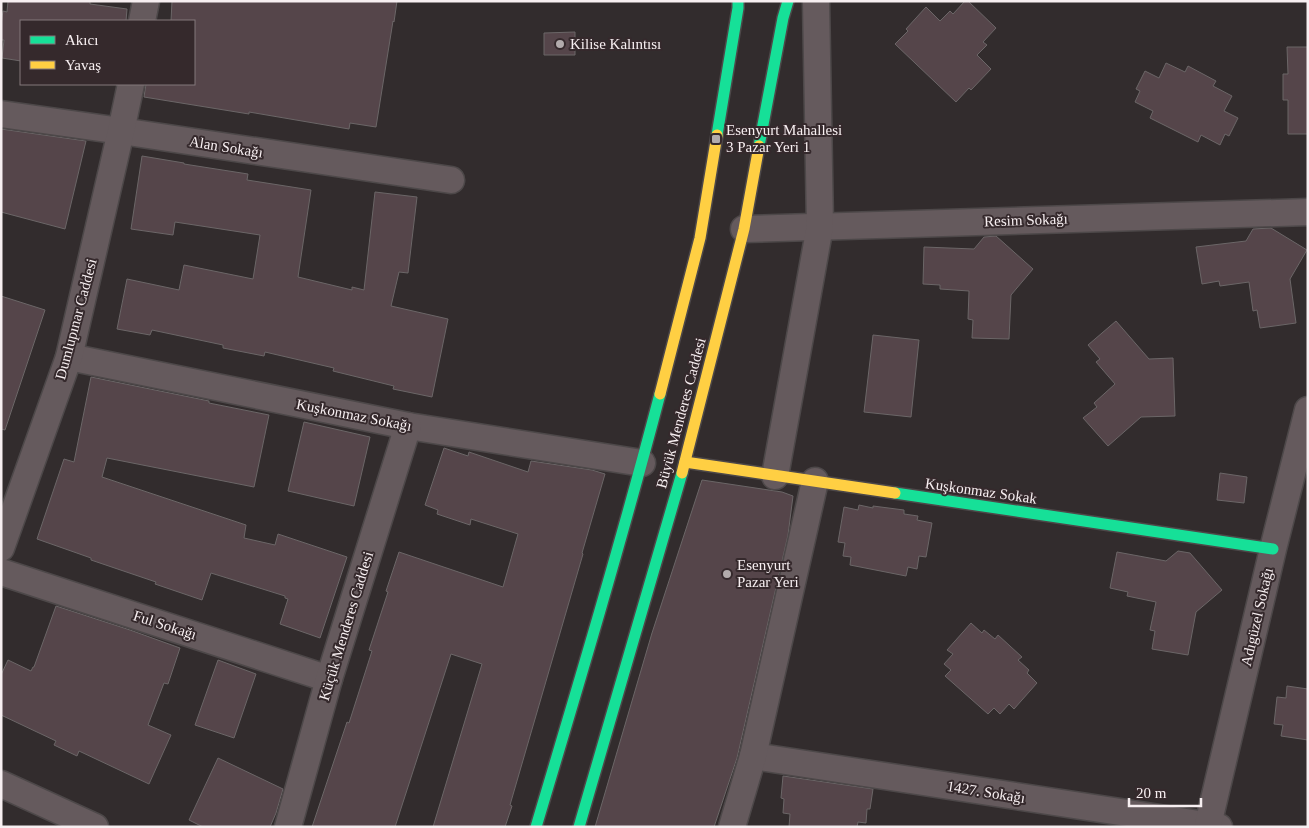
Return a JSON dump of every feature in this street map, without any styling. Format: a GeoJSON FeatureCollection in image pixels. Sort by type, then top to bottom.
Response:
{"type":"FeatureCollection","features":[{"type":"Feature","properties":{"kind":"street"},"geometry":{"type":"LineString","coordinates":[[142,20],[146,1]]}},
{"type":"Feature","properties":{"kind":"street","name":"Büyük Menderes Caddesi"},"geometry":{"type":"LineString","coordinates":[[536,827],[642,463],[700,238],[738,1]]}},
{"type":"Feature","properties":{"kind":"street","name":"Büyük Menderes Caddesi"},"geometry":{"type":"LineString","coordinates":[[579,827],[685,462],[744,229],[783,18],[788,1]]}},
{"type":"Feature","properties":{"kind":"street"},"geometry":{"type":"LineString","coordinates":[[775,476],[820,226],[816,1]]}},
{"type":"Feature","properties":{"kind":"street","name":"Dumlupınar Caddesi"},"geometry":{"type":"LineString","coordinates":[[1,548],[68,357],[121,131],[130,85]]}},
{"type":"Feature","properties":{"kind":"street","name":"Alan Sokağı"},"geometry":{"type":"LineString","coordinates":[[1,114],[450,180]]}},
{"type":"Feature","properties":{"kind":"street","name":"Resim Sokağı"},"geometry":{"type":"LineString","coordinates":[[744,229],[1308,212]]}},
{"type":"Feature","properties":{"kind":"street","name":"Kuşkonmaz Sokağı"},"geometry":{"type":"LineString","coordinates":[[68,357],[408,426],[642,463]]}},
{"type":"Feature","properties":{"kind":"street","name":"Adıgüzel Sokağı"},"geometry":{"type":"LineString","coordinates":[[1213,826],[1273,549],[1308,410]]}},
{"type":"Feature","properties":{"kind":"street","name":"Küçük Menderes Caddesi"},"geometry":{"type":"LineString","coordinates":[[288,827],[329,679],[408,426]]}},
{"type":"Feature","properties":{"kind":"street","name":"Kuşkonmaz Sokak"},"geometry":{"type":"LineString","coordinates":[[685,462],[1273,549]]}},
{"type":"Feature","properties":{"kind":"street"},"geometry":{"type":"LineString","coordinates":[[732,827],[753,756],[815,481]]}},
{"type":"Feature","properties":{"kind":"street","name":"Ful Sokağı"},"geometry":{"type":"LineString","coordinates":[[1,572],[329,679]]}},
{"type":"Feature","properties":{"kind":"street","name":"1427. Sokağı"},"geometry":{"type":"LineString","coordinates":[[753,756],[1213,826]]}},
{"type":"Feature","properties":{"kind":"street"},"geometry":{"type":"LineString","coordinates":[[1,784],[95,827]]}},
{"type":"Feature","properties":{"kind":"building"},"geometry":{"type":"Polygon","coordinates":[[[8,1],[90,1],[90,4],[127,9],[126,20],[20,20],[20,61],[2,58],[4,40],[1,40],[1,25],[3,11],[7,12],[8,1]]]}},
{"type":"Feature","properties":{"kind":"building"},"geometry":{"type":"Polygon","coordinates":[[[172,1],[397,1],[376,127],[350,123],[349,129],[144,97],[146,85],[195,85],[195,20],[171,20],[172,1]]]}},
{"type":"Feature","properties":{"kind":"building"},"geometry":{"type":"Polygon","coordinates":[[[965,1],[968,1],[996,28],[983,42],[987,45],[977,55],[991,69],[971,90],[969,88],[956,102],[895,44],[908,31],[906,29],[926,7],[940,21],[950,11],[953,14],[965,1]]]}},
{"type":"Feature","properties":{"kind":"building","name":"Kilise Kalıntısı"},"geometry":{"type":"Polygon","coordinates":[[[575,32],[575,55],[544,55],[544,33],[575,32]]]}},
{"type":"Feature","properties":{"kind":"building"},"geometry":{"type":"Polygon","coordinates":[[[1287,47],[1308,47],[1308,134],[1288,134],[1288,100],[1283,100],[1283,74],[1288,74],[1287,47]]]}},
{"type":"Feature","properties":{"kind":"building"},"geometry":{"type":"Polygon","coordinates":[[[1166,63],[1185,72],[1188,66],[1216,81],[1213,86],[1232,96],[1224,111],[1238,118],[1229,136],[1225,134],[1220,145],[1201,135],[1198,142],[1150,118],[1153,111],[1135,102],[1140,91],[1136,89],[1145,71],[1159,78],[1166,63]]]}},
{"type":"Feature","properties":{"kind":"building"},"geometry":{"type":"Polygon","coordinates":[[[1,129],[86,141],[65,229],[1,212],[1,129]]]}},
{"type":"Feature","properties":{"kind":"building"},"geometry":{"type":"Polygon","coordinates":[[[142,156],[248,174],[247,180],[311,190],[298,277],[352,290],[352,287],[364,290],[375,192],[417,197],[408,273],[399,272],[391,306],[448,319],[432,397],[393,389],[394,386],[333,371],[334,368],[265,352],[264,356],[152,330],[150,335],[117,329],[127,279],[179,290],[184,265],[253,279],[260,235],[175,222],[173,235],[131,229],[142,156]]]}},
{"type":"Feature","properties":{"kind":"building"},"geometry":{"type":"Polygon","coordinates":[[[1271,228],[1307,250],[1290,279],[1296,323],[1260,328],[1257,310],[1253,311],[1249,282],[1220,286],[1219,281],[1202,284],[1196,247],[1246,241],[1253,229],[1271,228]]]}},
{"type":"Feature","properties":{"kind":"building"},"geometry":{"type":"Polygon","coordinates":[[[996,236],[1033,269],[1011,295],[1009,339],[972,338],[973,320],[968,319],[969,291],[940,289],[940,285],[923,284],[924,247],[974,249],[984,237],[996,236]]]}},
{"type":"Feature","properties":{"kind":"building"},"geometry":{"type":"Polygon","coordinates":[[[1,296],[45,310],[5,430],[1,429],[1,296]]]}},
{"type":"Feature","properties":{"kind":"building"},"geometry":{"type":"Polygon","coordinates":[[[1116,321],[1149,359],[1173,358],[1175,416],[1141,417],[1108,446],[1083,418],[1097,407],[1094,403],[1115,384],[1096,362],[1100,359],[1088,345],[1116,321]]]}},
{"type":"Feature","properties":{"kind":"building"},"geometry":{"type":"Polygon","coordinates":[[[873,335],[919,340],[911,417],[864,412],[873,335]]]}},
{"type":"Feature","properties":{"kind":"building"},"geometry":{"type":"Polygon","coordinates":[[[91,377],[269,415],[254,487],[107,458],[102,477],[246,525],[244,538],[275,545],[278,534],[347,557],[320,638],[280,624],[288,599],[285,596],[211,573],[202,600],[37,539],[64,459],[74,462],[91,377]]]}},
{"type":"Feature","properties":{"kind":"building"},"geometry":{"type":"Polygon","coordinates":[[[304,422],[370,437],[354,506],[288,491],[304,422]]]}},
{"type":"Feature","properties":{"kind":"building"},"geometry":{"type":"Polygon","coordinates":[[[444,448],[468,456],[469,452],[528,472],[531,461],[592,470],[605,474],[505,827],[433,827],[482,664],[451,654],[395,827],[312,827],[372,651],[369,650],[399,552],[503,587],[518,534],[471,519],[470,525],[437,514],[438,510],[425,505],[444,448]]]}},
{"type":"Feature","properties":{"kind":"building"},"geometry":{"type":"Polygon","coordinates":[[[1220,473],[1247,477],[1244,503],[1217,500],[1220,473]]]}},
{"type":"Feature","properties":{"kind":"building","name":"Esenyurt Pazar Yeri"},"geometry":{"type":"Polygon","coordinates":[[[702,480],[782,492],[793,496],[788,535],[737,758],[714,827],[595,827],[652,633],[702,480]]]}},
{"type":"Feature","properties":{"kind":"building"},"geometry":{"type":"Polygon","coordinates":[[[859,505],[904,510],[904,514],[918,516],[917,520],[932,523],[926,557],[919,556],[917,569],[908,567],[906,576],[850,565],[851,557],[843,556],[845,543],[838,542],[844,507],[858,510],[859,505]]]}},
{"type":"Feature","properties":{"kind":"building"},"geometry":{"type":"Polygon","coordinates":[[[1178,551],[1190,553],[1222,590],[1196,612],[1188,655],[1152,649],[1155,631],[1150,630],[1156,602],[1127,596],[1128,592],[1110,588],[1117,552],[1166,561],[1178,551]]]}},
{"type":"Feature","properties":{"kind":"building"},"geometry":{"type":"Polygon","coordinates":[[[56,606],[180,648],[168,684],[164,683],[148,725],[171,735],[149,784],[79,751],[77,756],[54,745],[56,741],[1,715],[1,675],[8,660],[31,671],[56,606]]]}},
{"type":"Feature","properties":{"kind":"building"},"geometry":{"type":"Polygon","coordinates":[[[971,623],[982,633],[984,630],[995,639],[998,635],[1022,657],[1018,660],[1029,670],[1027,673],[1037,683],[1014,709],[1009,704],[1000,714],[994,708],[988,714],[945,676],[951,670],[944,664],[953,654],[947,650],[971,623]]]}},
{"type":"Feature","properties":{"kind":"building"},"geometry":{"type":"Polygon","coordinates":[[[218,660],[256,674],[234,738],[195,725],[218,660]]]}},
{"type":"Feature","properties":{"kind":"building"},"geometry":{"type":"Polygon","coordinates":[[[1287,686],[1308,689],[1308,740],[1281,736],[1283,725],[1274,724],[1277,697],[1286,698],[1287,686]]]}},
{"type":"Feature","properties":{"kind":"building"},"geometry":{"type":"Polygon","coordinates":[[[218,758],[283,789],[270,827],[203,827],[189,820],[218,758]]]}},
{"type":"Feature","properties":{"kind":"building"},"geometry":{"type":"Polygon","coordinates":[[[783,776],[873,789],[870,809],[867,809],[866,823],[858,822],[857,827],[789,827],[790,814],[783,813],[784,799],[781,798],[783,776]]]}},
{"type":"Feature","properties":{"kind":"traffic: fast"},"geometry":{"type":"LineString","coordinates":[[717,135],[738,1]]}},
{"type":"Feature","properties":{"kind":"traffic: fast"},"geometry":{"type":"LineString","coordinates":[[759,146],[783,18],[788,1]]}},
{"type":"Feature","properties":{"kind":"traffic: fast"},"geometry":{"type":"LineString","coordinates":[[536,827],[615,557],[660,394]]}},
{"type":"Feature","properties":{"kind":"traffic: fast"},"geometry":{"type":"LineString","coordinates":[[579,827],[682,473]]}},
{"type":"Feature","properties":{"kind":"traffic: fast"},"geometry":{"type":"LineString","coordinates":[[895,493],[1273,549]]}},
{"type":"Feature","properties":{"kind":"traffic: slow"},"geometry":{"type":"LineString","coordinates":[[660,394],[700,238],[717,135]]}},
{"type":"Feature","properties":{"kind":"traffic: slow"},"geometry":{"type":"LineString","coordinates":[[682,473],[744,229],[759,146]]}},
{"type":"Feature","properties":{"kind":"traffic: slow"},"geometry":{"type":"LineString","coordinates":[[685,462],[895,493]]}},
{"type":"Feature","properties":{"kind":"place","name":"Kilise Kalıntısı"},"geometry":{"type":"Point","coordinates":[560,44]}},
{"type":"Feature","properties":{"kind":"place","name":"Esenyurt Mahallesi 3 Pazar Yeri 1"},"geometry":{"type":"Point","coordinates":[716,139]}},
{"type":"Feature","properties":{"kind":"place","name":"Esenyurt Pazar Yeri"},"geometry":{"type":"Point","coordinates":[727,574]}}]}
